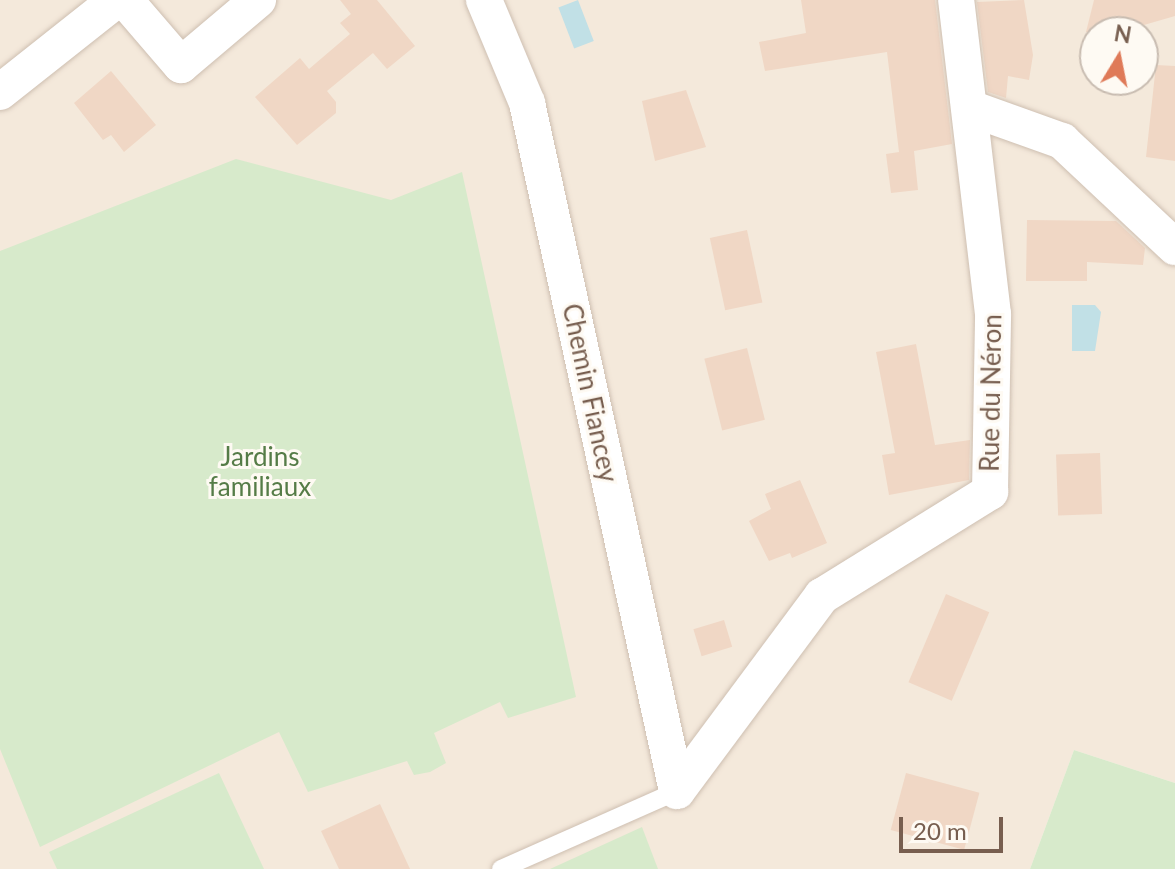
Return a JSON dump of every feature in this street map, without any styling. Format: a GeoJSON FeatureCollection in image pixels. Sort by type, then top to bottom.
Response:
{"type":"FeatureCollection","features":[{"type":"Feature","properties":{"kind":"street"},"geometry":{"type":"LineString","coordinates":[[0,92],[116,0]]}},
{"type":"Feature","properties":{"kind":"street"},"geometry":{"type":"LineString","coordinates":[[125,0],[181,65],[258,0]]}},
{"type":"Feature","properties":{"kind":"street","name":"Chemin Fiancey"},"geometry":{"type":"LineString","coordinates":[[484,0],[527,103],[677,791]]}},
{"type":"Feature","properties":{"kind":"street","name":"Rue du Néron"},"geometry":{"type":"LineString","coordinates":[[677,791],[822,596],[990,492],[993,314],[956,0]]}},
{"type":"Feature","properties":{"kind":"street"},"geometry":{"type":"LineString","coordinates":[[970,108],[1062,141],[1175,247]]}},
{"type":"Feature","properties":{"kind":"lane"},"geometry":{"type":"LineString","coordinates":[[501,869],[677,791]]}},
{"type":"Feature","properties":{"kind":"shaded area"},"geometry":{"type":"Polygon","coordinates":[[[0,0],[1175,0],[1175,783],[1074,750],[1030,869],[0,869],[0,0]]]}},
{"type":"Feature","properties":{"kind":"green space","name":"Jardins familiaux"},"geometry":{"type":"Polygon","coordinates":[[[236,159],[391,200],[462,172],[576,697],[508,718],[500,702],[434,733],[446,763],[430,772],[414,775],[407,761],[308,792],[279,732],[40,847],[0,749],[0,251],[236,159]]]}},
{"type":"Feature","properties":{"kind":"green space"},"geometry":{"type":"Polygon","coordinates":[[[1074,750],[1175,783],[1175,869],[1030,869],[1074,750]]]}},
{"type":"Feature","properties":{"kind":"green space"},"geometry":{"type":"Polygon","coordinates":[[[219,773],[264,869],[57,869],[49,852],[219,773]]]}},
{"type":"Feature","properties":{"kind":"green space"},"geometry":{"type":"Polygon","coordinates":[[[642,827],[658,869],[550,869],[642,827]]]}},
{"type":"Feature","properties":{"kind":"water"},"geometry":{"type":"Polygon","coordinates":[[[578,0],[594,41],[574,49],[558,8],[578,0]]]}},
{"type":"Feature","properties":{"kind":"water"},"geometry":{"type":"Polygon","coordinates":[[[1072,305],[1095,305],[1101,312],[1095,351],[1072,351],[1072,305]]]}},
{"type":"Feature","properties":{"kind":"building"},"geometry":{"type":"Polygon","coordinates":[[[340,0],[377,0],[415,46],[387,69],[373,53],[327,91],[336,102],[336,113],[297,145],[255,97],[300,58],[309,69],[350,34],[340,23],[351,14],[340,0]]]}},
{"type":"Feature","properties":{"kind":"building"},"geometry":{"type":"Polygon","coordinates":[[[801,0],[935,0],[952,144],[914,151],[918,190],[891,193],[886,154],[899,152],[887,52],[765,71],[759,42],[806,33],[801,0]]]}},
{"type":"Feature","properties":{"kind":"building"},"geometry":{"type":"Polygon","coordinates":[[[1024,0],[1033,55],[1029,80],[1008,76],[1006,98],[988,92],[977,2],[1024,0]]]}},
{"type":"Feature","properties":{"kind":"building"},"geometry":{"type":"Polygon","coordinates":[[[1094,0],[1175,0],[1175,16],[1159,21],[1159,16],[1090,16],[1094,0]]]}},
{"type":"Feature","properties":{"kind":"building"},"geometry":{"type":"Polygon","coordinates":[[[1159,65],[1175,66],[1175,161],[1146,157],[1153,96],[1159,96],[1159,65]]]}},
{"type":"Feature","properties":{"kind":"building"},"geometry":{"type":"Polygon","coordinates":[[[111,71],[156,125],[124,152],[111,135],[103,140],[74,103],[111,71]]]}},
{"type":"Feature","properties":{"kind":"building"},"geometry":{"type":"Polygon","coordinates":[[[686,90],[706,147],[655,161],[642,101],[686,90]]]}},
{"type":"Feature","properties":{"kind":"building"},"geometry":{"type":"Polygon","coordinates":[[[1027,220],[1116,221],[1145,248],[1143,265],[1087,262],[1087,281],[1026,281],[1027,220]]]}},
{"type":"Feature","properties":{"kind":"building"},"geometry":{"type":"Polygon","coordinates":[[[747,230],[762,302],[725,310],[710,238],[747,230]]]}},
{"type":"Feature","properties":{"kind":"building"},"geometry":{"type":"Polygon","coordinates":[[[916,344],[935,445],[970,440],[969,480],[889,495],[882,455],[895,453],[876,352],[916,344]]]}},
{"type":"Feature","properties":{"kind":"building"},"geometry":{"type":"Polygon","coordinates":[[[747,348],[765,420],[722,430],[704,359],[747,348]]]}},
{"type":"Feature","properties":{"kind":"building"},"geometry":{"type":"Polygon","coordinates":[[[1100,453],[1102,514],[1058,515],[1056,455],[1100,453]]]}},
{"type":"Feature","properties":{"kind":"building"},"geometry":{"type":"Polygon","coordinates":[[[800,480],[827,543],[792,558],[790,553],[769,561],[749,521],[771,509],[765,494],[800,480]]]}},
{"type":"Feature","properties":{"kind":"building"},"geometry":{"type":"Polygon","coordinates":[[[946,594],[989,612],[952,701],[908,682],[946,594]]]}},
{"type":"Feature","properties":{"kind":"building"},"geometry":{"type":"Polygon","coordinates":[[[724,620],[732,647],[702,656],[693,629],[724,620]]]}},
{"type":"Feature","properties":{"kind":"building"},"geometry":{"type":"Polygon","coordinates":[[[906,773],[979,793],[964,850],[891,830],[906,773]]]}},
{"type":"Feature","properties":{"kind":"building"},"geometry":{"type":"Polygon","coordinates":[[[380,804],[410,869],[339,869],[321,831],[380,804]]]}}]}
